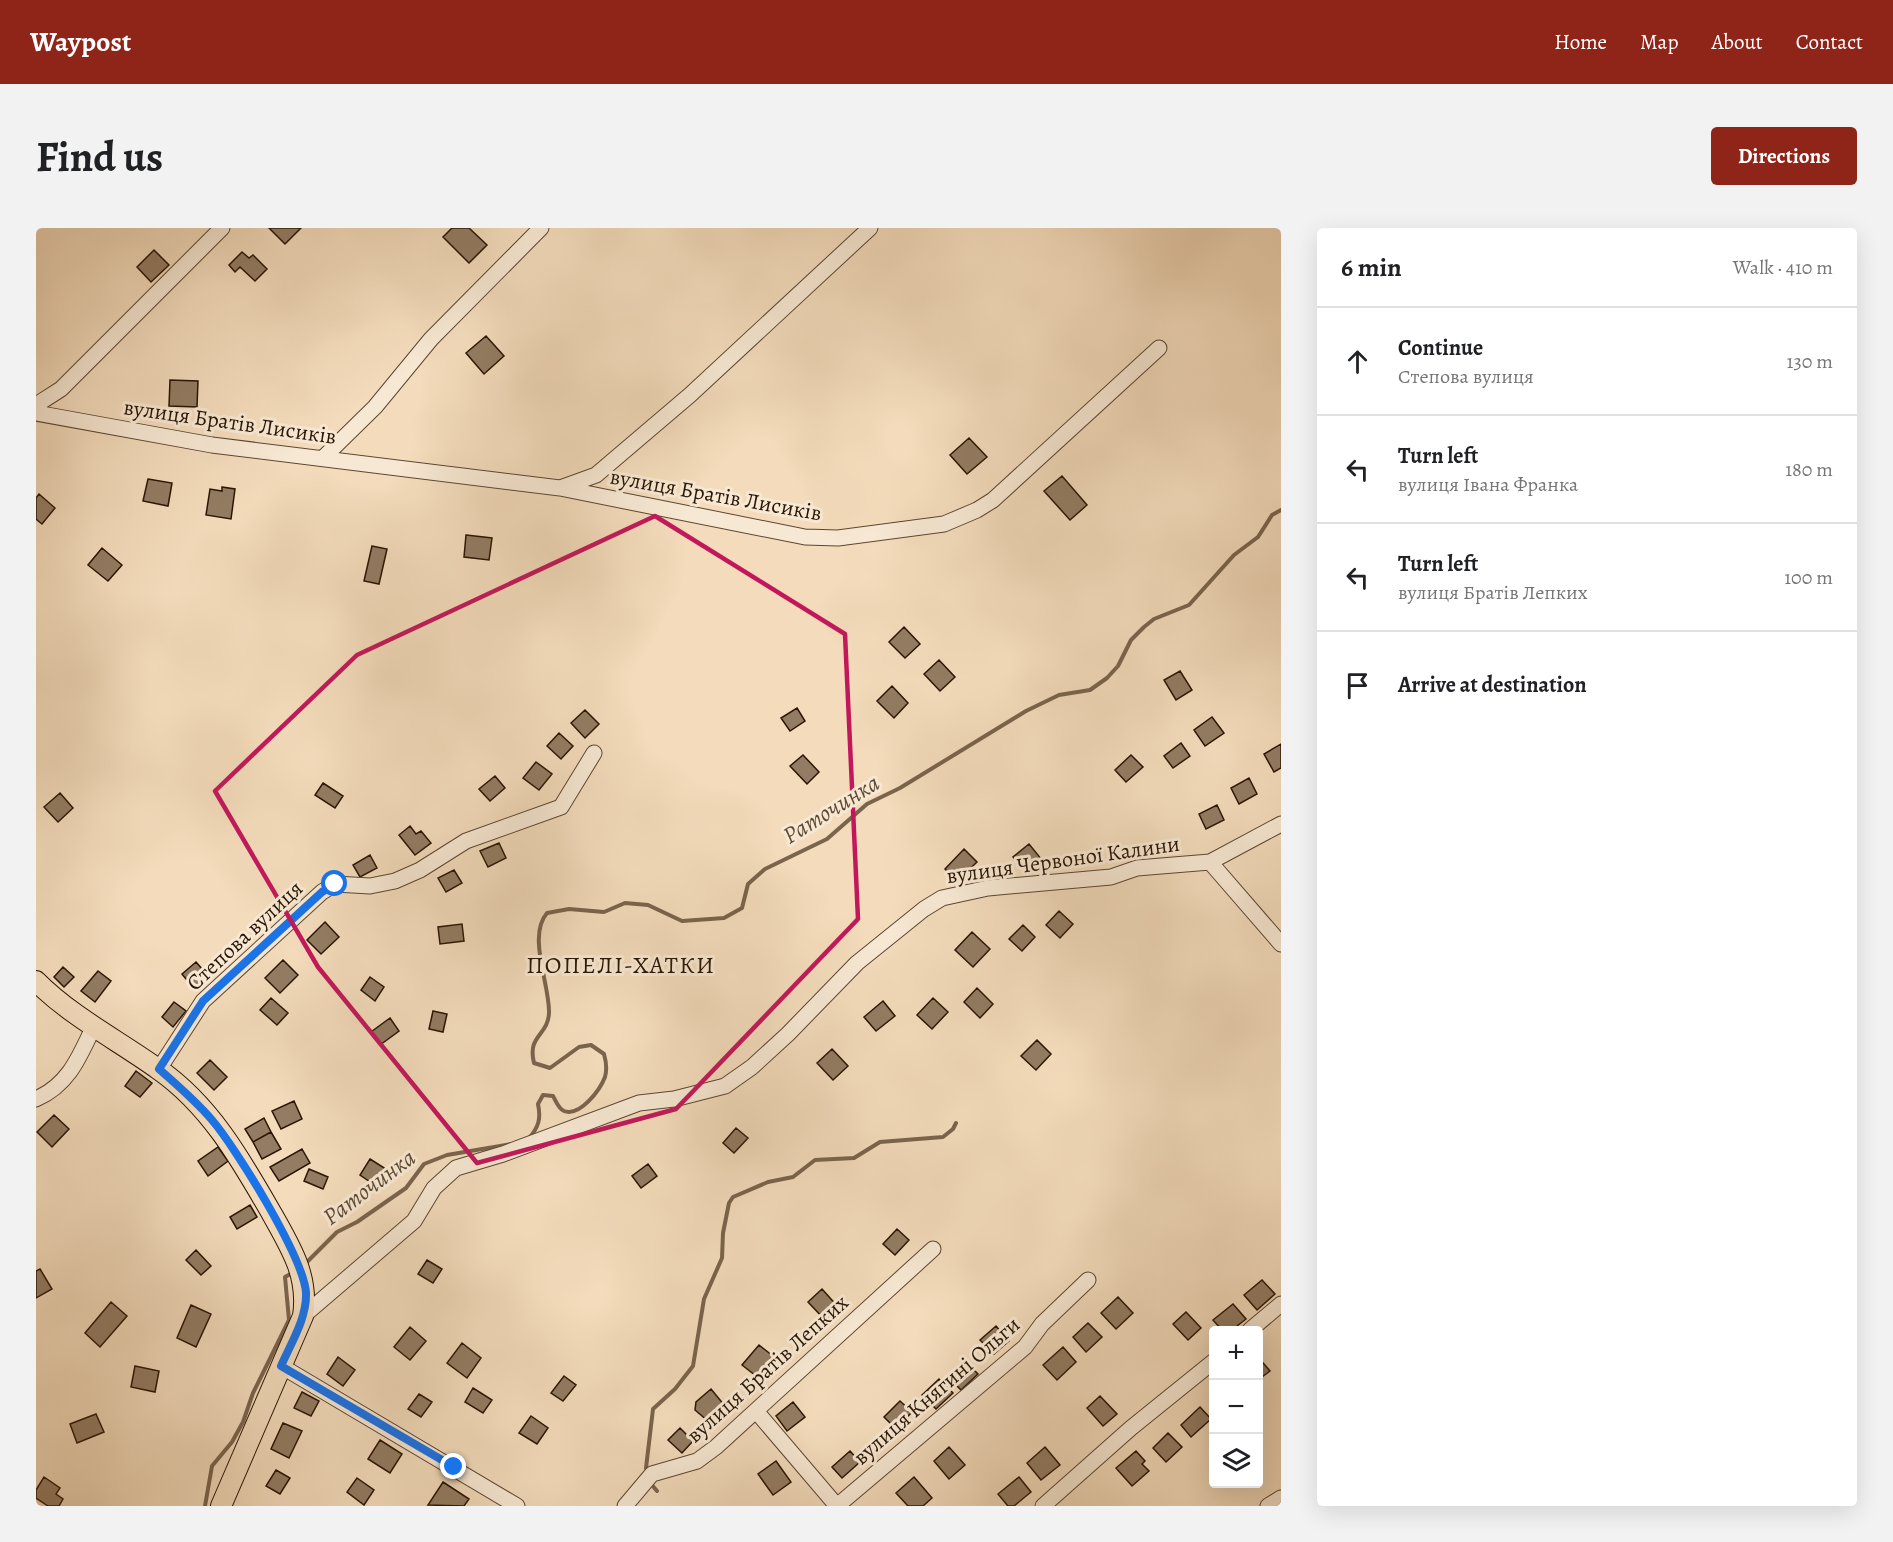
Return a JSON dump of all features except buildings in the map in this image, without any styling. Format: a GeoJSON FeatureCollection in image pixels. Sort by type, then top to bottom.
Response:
{"type":"FeatureCollection","features":[{"type":"Feature","properties":{"kind":"main road"},"geometry":{"type":"LineString","coordinates":[[36,981],[93,1028],[159,1069],[213,1120],[239,1157],[291,1251],[301,1275],[306,1295],[303,1316],[221,1506]]}},
{"type":"Feature","properties":{"kind":"street"},"geometry":{"type":"LineString","coordinates":[[36,405],[61,389],[222,228]]}},
{"type":"Feature","properties":{"kind":"street"},"geometry":{"type":"LineString","coordinates":[[324,457],[375,407],[431,339],[541,228]]}},
{"type":"Feature","properties":{"kind":"street","name":"вулиця Братів Лисиків"},"geometry":{"type":"LineString","coordinates":[[560,488],[596,475],[690,395],[870,228]]}},
{"type":"Feature","properties":{"kind":"street","name":"вулиця Братів Лисиків"},"geometry":{"type":"LineString","coordinates":[[36,413],[212,445],[324,457],[560,488],[805,537],[838,538],[944,524],[993,500],[1159,348]]}},
{"type":"Feature","properties":{"kind":"street","name":"Степова вулиця"},"geometry":{"type":"LineString","coordinates":[[159,1069],[203,1001],[322,892],[335,884],[370,886],[394,881],[420,870],[466,841],[561,807],[594,753]]}},
{"type":"Feature","properties":{"kind":"street","name":"вулиця Червоної Калини"},"geometry":{"type":"LineString","coordinates":[[303,1316],[414,1221],[434,1188],[456,1168],[503,1154],[639,1102],[674,1099],[725,1086],[752,1067],[788,1034],[857,963],[924,909],[942,898],[988,888],[1111,877],[1137,868],[1210,862],[1281,824]]}},
{"type":"Feature","properties":{"kind":"street"},"geometry":{"type":"LineString","coordinates":[[1210,862],[1281,944]]}},
{"type":"Feature","properties":{"kind":"street"},"geometry":{"type":"LineString","coordinates":[[36,1099],[51,1093],[72,1072],[93,1028]]}},
{"type":"Feature","properties":{"kind":"street","name":"вулиця Братів Лепких"},"geometry":{"type":"LineString","coordinates":[[625,1506],[651,1474],[698,1461],[933,1249]]}},
{"type":"Feature","properties":{"kind":"street","name":"вулиця Княгині Ольги"},"geometry":{"type":"LineString","coordinates":[[837,1506],[1024,1347],[1042,1324],[1088,1280]]}},
{"type":"Feature","properties":{"kind":"street"},"geometry":{"type":"LineString","coordinates":[[1255,1326],[1281,1305]]}},
{"type":"Feature","properties":{"kind":"street"},"geometry":{"type":"LineString","coordinates":[[1043,1506],[1131,1428],[1209,1365]]}},
{"type":"Feature","properties":{"kind":"street"},"geometry":{"type":"LineString","coordinates":[[281,1366],[517,1506]]}},
{"type":"Feature","properties":{"kind":"street"},"geometry":{"type":"LineString","coordinates":[[756,1411],[837,1506]]}},
{"type":"Feature","properties":{"kind":"street"},"geometry":{"type":"LineString","coordinates":[[1268,1506],[1281,1498]]}},
{"type":"Feature","properties":{"kind":"highlighted area"},"geometry":{"type":"Polygon","coordinates":[[[655,516],[845,634],[858,919],[676,1109],[477,1163],[318,967],[215,791],[357,655],[655,516]]]}},
{"type":"Feature","properties":{"kind":"waterway","name":"Раточинка"},"geometry":{"type":"LineString","coordinates":[[529,1138],[538,1122],[538,1104],[543,1095],[553,1096],[564,1111],[576,1110],[594,1095],[606,1071],[604,1054],[591,1045],[579,1047],[550,1068],[534,1063],[533,1047],[548,1021],[549,1013],[539,947],[541,923],[547,913],[569,909],[604,912],[625,903],[648,905],[682,921],[724,918],[742,908],[748,884],[765,869],[827,839],[867,804],[900,788],[1026,711],[1059,695],[1090,690],[1107,678],[1118,666],[1131,640],[1144,627],[1154,619],[1189,605],[1234,555],[1258,537],[1272,515],[1281,510]]}},
{"type":"Feature","properties":{"kind":"waterway"},"geometry":{"type":"LineString","coordinates":[[646,1468],[653,1409],[675,1389],[693,1366],[704,1299],[722,1258],[723,1233],[729,1203],[733,1197],[768,1182],[793,1177],[815,1160],[854,1158],[880,1142],[943,1137],[953,1129],[956,1123]]}},
{"type":"Feature","properties":{"kind":"waterway","name":"Раточинка"},"geometry":{"type":"LineString","coordinates":[[305,1264],[337,1232],[357,1222],[406,1188],[424,1164],[447,1155],[512,1144]]}},
{"type":"Feature","properties":{"kind":"waterway","name":"Раточинка"},"geometry":{"type":"LineString","coordinates":[[205,1506],[212,1466],[232,1442],[243,1422],[253,1393],[289,1320],[285,1277],[294,1272]]}},
{"type":"Feature","properties":{"kind":"waterway"},"geometry":{"type":"LineString","coordinates":[[652,1485],[657,1491]]}},
{"type":"Feature","properties":{"kind":"district","name":"ПОПЕЛІ-ХАТКИ"},"geometry":{"type":"Point","coordinates":[621,965]}},
{"type":"Feature","properties":{"kind":"route"},"geometry":{"type":"LineString","coordinates":[[335,884],[322,892],[203,1001],[159,1069],[213,1120],[239,1157],[284,1235],[301,1275],[306,1295],[303,1316],[281,1366],[454,1467]]}}]}
